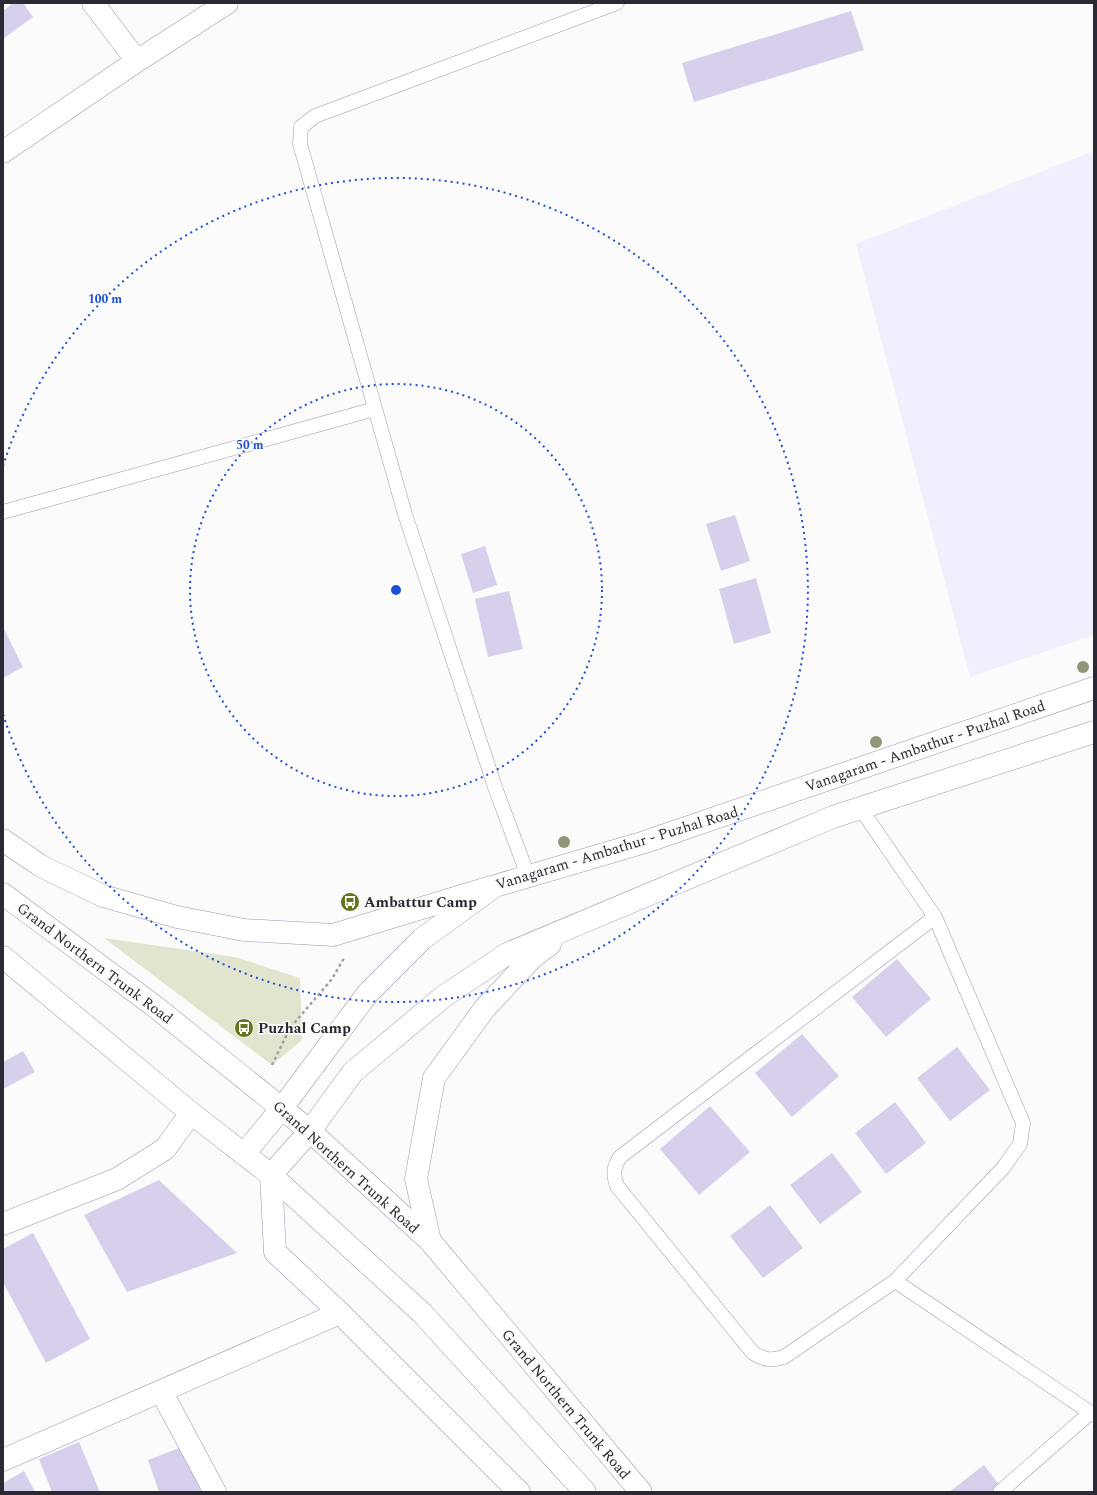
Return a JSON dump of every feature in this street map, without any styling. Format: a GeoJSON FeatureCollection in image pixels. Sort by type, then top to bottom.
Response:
{"type":"FeatureCollection","features":[{"type":"Feature","properties":{"kind":"main road"},"geometry":{"type":"LineString","coordinates":[[92,3],[137,61]]}},
{"type":"Feature","properties":{"kind":"main road"},"geometry":{"type":"LineString","coordinates":[[3,152],[137,61],[227,3]]}},
{"type":"Feature","properties":{"kind":"main road","name":"Vanagaram - Ambathur - Puzhal Road"},"geometry":{"type":"LineString","coordinates":[[3,840],[41,866],[103,896],[177,917],[244,930],[333,935],[645,842],[1094,688]]}},
{"type":"Feature","properties":{"kind":"main road"},"geometry":{"type":"LineString","coordinates":[[519,1492],[340,1313],[275,1252],[271,1175],[310,1131],[353,1072],[443,997],[507,954],[564,932],[833,817],[1094,732]]}},
{"type":"Feature","properties":{"kind":"main road"},"geometry":{"type":"LineString","coordinates":[[244,1154],[282,1108],[368,993],[422,939],[495,886]]}},
{"type":"Feature","properties":{"kind":"main road","name":"Grand Northern Trunk Road"},"geometry":{"type":"LineString","coordinates":[[3,894],[128,986],[282,1108],[310,1131],[430,1242],[640,1492]]}},
{"type":"Feature","properties":{"kind":"main road"},"geometry":{"type":"LineString","coordinates":[[430,1242],[416,1179],[434,1078],[485,1008],[533,957],[564,932]]}},
{"type":"Feature","properties":{"kind":"main road"},"geometry":{"type":"LineString","coordinates":[[3,957],[191,1114],[271,1175],[422,1313],[585,1492]]}},
{"type":"Feature","properties":{"kind":"main road"},"geometry":{"type":"LineString","coordinates":[[3,1224],[118,1179],[165,1149],[191,1114]]}},
{"type":"Feature","properties":{"kind":"main road"},"geometry":{"type":"LineString","coordinates":[[3,1460],[340,1313]]}},
{"type":"Feature","properties":{"kind":"main road"},"geometry":{"type":"LineString","coordinates":[[161,1391],[215,1492]]}},
{"type":"Feature","properties":{"kind":"lane"},"geometry":{"type":"LineString","coordinates":[[528,876],[496,790],[408,522],[300,144],[301,127],[315,116],[616,3]]}},
{"type":"Feature","properties":{"kind":"lane"},"geometry":{"type":"LineString","coordinates":[[3,512],[375,409]]}},
{"type":"Feature","properties":{"kind":"lane"},"geometry":{"type":"LineString","coordinates":[[861,809],[935,917],[1023,1123],[1020,1144],[1003,1168],[895,1281],[784,1357],[774,1360],[764,1359],[753,1353],[618,1186],[613,1174],[614,1166],[620,1157],[935,917]]}},
{"type":"Feature","properties":{"kind":"lane"},"geometry":{"type":"LineString","coordinates":[[895,1281],[1092,1414],[1000,1492]]}},
{"type":"Feature","properties":{"kind":"path"},"geometry":{"type":"LineString","coordinates":[[272,1065],[290,1028],[332,979],[362,926]]}},
{"type":"Feature","properties":{"kind":"shaded area"},"geometry":{"type":"Polygon","coordinates":[[[1094,151],[1094,635],[970,677],[856,244],[1094,151]]]}},
{"type":"Feature","properties":{"kind":"green space"},"geometry":{"type":"Polygon","coordinates":[[[104,938],[235,957],[300,978],[302,1040],[272,1065],[104,938]]]}},
{"type":"Feature","properties":{"kind":"building"},"geometry":{"type":"Polygon","coordinates":[[[13,3],[23,3],[33,17],[3,39],[3,11],[13,3]]]}},
{"type":"Feature","properties":{"kind":"building"},"geometry":{"type":"Polygon","coordinates":[[[851,11],[864,50],[694,102],[682,63],[851,11]]]}},
{"type":"Feature","properties":{"kind":"building"},"geometry":{"type":"Polygon","coordinates":[[[735,515],[750,561],[721,571],[706,524],[735,515]]]}},
{"type":"Feature","properties":{"kind":"building"},"geometry":{"type":"Polygon","coordinates":[[[485,546],[497,585],[473,593],[461,554],[485,546]]]}},
{"type":"Feature","properties":{"kind":"building"},"geometry":{"type":"Polygon","coordinates":[[[756,578],[771,633],[734,644],[719,589],[756,578]]]}},
{"type":"Feature","properties":{"kind":"building"},"geometry":{"type":"Polygon","coordinates":[[[509,591],[523,649],[488,657],[475,599],[509,591]]]}},
{"type":"Feature","properties":{"kind":"building"},"geometry":{"type":"Polygon","coordinates":[[[3,627],[23,667],[3,678],[3,627]]]}},
{"type":"Feature","properties":{"kind":"building"},"geometry":{"type":"Polygon","coordinates":[[[897,959],[931,999],[886,1037],[852,997],[897,959]]]}},
{"type":"Feature","properties":{"kind":"building"},"geometry":{"type":"Polygon","coordinates":[[[802,1034],[839,1076],[792,1117],[755,1073],[802,1034]]]}},
{"type":"Feature","properties":{"kind":"building"},"geometry":{"type":"Polygon","coordinates":[[[957,1047],[990,1090],[950,1121],[917,1078],[957,1047]]]}},
{"type":"Feature","properties":{"kind":"building"},"geometry":{"type":"Polygon","coordinates":[[[23,1051],[35,1072],[3,1089],[3,1062],[23,1051]]]}},
{"type":"Feature","properties":{"kind":"building"},"geometry":{"type":"Polygon","coordinates":[[[895,1102],[926,1143],[886,1174],[855,1133],[895,1102]]]}},
{"type":"Feature","properties":{"kind":"building"},"geometry":{"type":"Polygon","coordinates":[[[710,1106],[750,1152],[699,1195],[660,1149],[710,1106]]]}},
{"type":"Feature","properties":{"kind":"building"},"geometry":{"type":"Polygon","coordinates":[[[832,1153],[862,1192],[820,1224],[790,1185],[832,1153]]]}},
{"type":"Feature","properties":{"kind":"building"},"geometry":{"type":"Polygon","coordinates":[[[159,1180],[237,1253],[127,1292],[84,1215],[159,1180]]]}},
{"type":"Feature","properties":{"kind":"building"},"geometry":{"type":"Polygon","coordinates":[[[770,1205],[803,1248],[763,1278],[730,1236],[770,1205]]]}},
{"type":"Feature","properties":{"kind":"building"},"geometry":{"type":"Polygon","coordinates":[[[33,1233],[90,1339],[46,1363],[3,1282],[3,1249],[33,1233]]]}},
{"type":"Feature","properties":{"kind":"building"},"geometry":{"type":"Polygon","coordinates":[[[79,1442],[100,1492],[52,1492],[39,1459],[79,1442]]]}},
{"type":"Feature","properties":{"kind":"building"},"geometry":{"type":"Polygon","coordinates":[[[184,1446],[201,1492],[159,1492],[148,1460],[184,1446]]]}},
{"type":"Feature","properties":{"kind":"building"},"geometry":{"type":"Polygon","coordinates":[[[984,1465],[1000,1486],[993,1492],[949,1492],[984,1465]]]}},
{"type":"Feature","properties":{"kind":"building"},"geometry":{"type":"Polygon","coordinates":[[[24,1471],[35,1492],[3,1492],[3,1483],[24,1471]]]}},
{"type":"Feature","properties":{"kind":"place","name":"Ambattur Camp"},"geometry":{"type":"Point","coordinates":[350,902]}},
{"type":"Feature","properties":{"kind":"place","name":"Puzhal Camp"},"geometry":{"type":"Point","coordinates":[244,1028]}}]}
